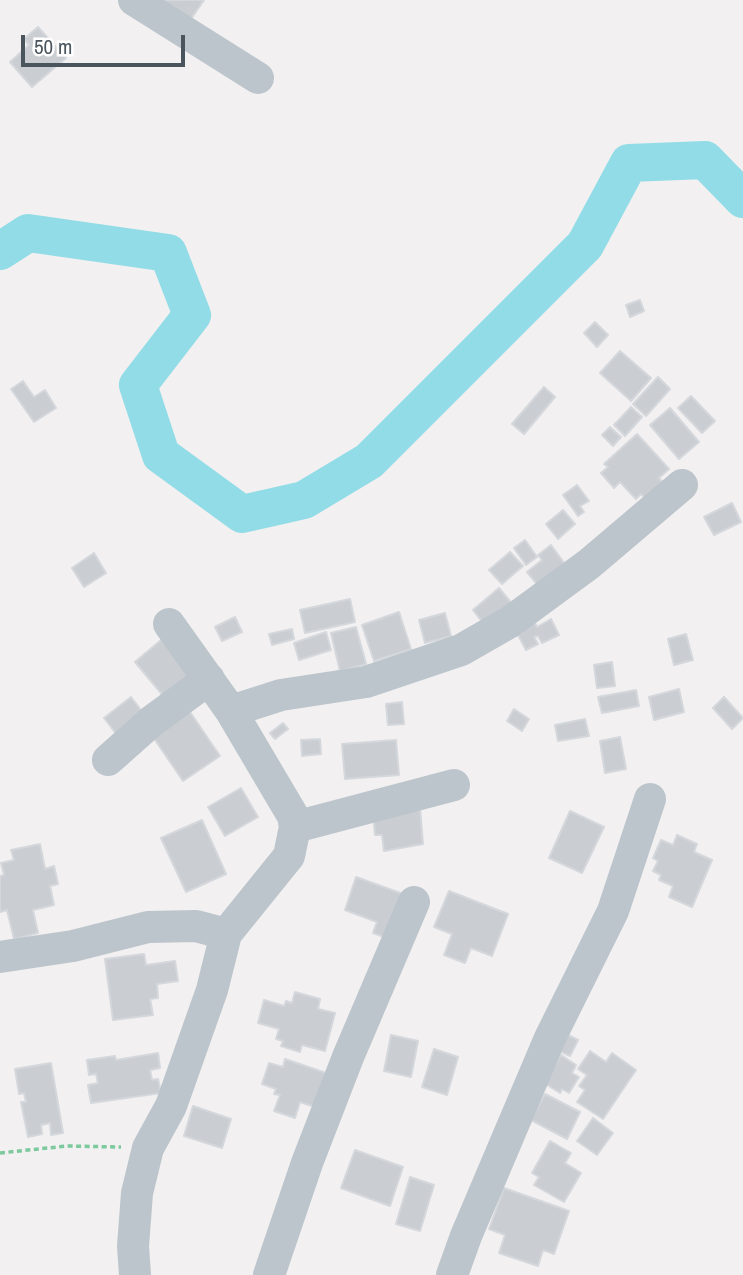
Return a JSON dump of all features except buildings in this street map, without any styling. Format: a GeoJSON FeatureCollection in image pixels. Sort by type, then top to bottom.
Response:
{"type":"FeatureCollection","features":[{"type":"Feature","properties":{"kind":"street"},"geometry":{"type":"LineString","coordinates":[[134,0],[258,78]]}},
{"type":"Feature","properties":{"kind":"street"},"geometry":{"type":"LineString","coordinates":[[231,711],[281,695],[366,682],[461,650],[510,622],[589,565],[682,485]]}},
{"type":"Feature","properties":{"kind":"street"},"geometry":{"type":"LineString","coordinates":[[135,1275],[133,1246],[137,1193],[148,1148],[171,1106],[212,990],[226,934],[289,856],[295,827],[293,816],[231,711],[169,624]]}},
{"type":"Feature","properties":{"kind":"street"},"geometry":{"type":"LineString","coordinates":[[108,760],[152,721],[209,679]]}},
{"type":"Feature","properties":{"kind":"street"},"geometry":{"type":"LineString","coordinates":[[295,827],[454,785]]}},
{"type":"Feature","properties":{"kind":"street"},"geometry":{"type":"LineString","coordinates":[[452,1275],[550,1038],[612,911],[650,799]]}},
{"type":"Feature","properties":{"kind":"street"},"geometry":{"type":"LineString","coordinates":[[269,1275],[307,1163],[348,1057],[414,902]]}},
{"type":"Feature","properties":{"kind":"street"},"geometry":{"type":"LineString","coordinates":[[0,957],[73,946],[148,927],[196,926],[226,934]]}},
{"type":"Feature","properties":{"kind":"path"},"geometry":{"type":"LineString","coordinates":[[0,1153],[67,1146],[148,1148]]}},
{"type":"Feature","properties":{"kind":"waterway"},"geometry":{"type":"LineString","coordinates":[[0,251],[28,233],[168,253],[192,315],[138,385],[161,455],[242,514],[304,500],[369,461],[585,245],[629,163],[705,160],[743,199]]}}]}
